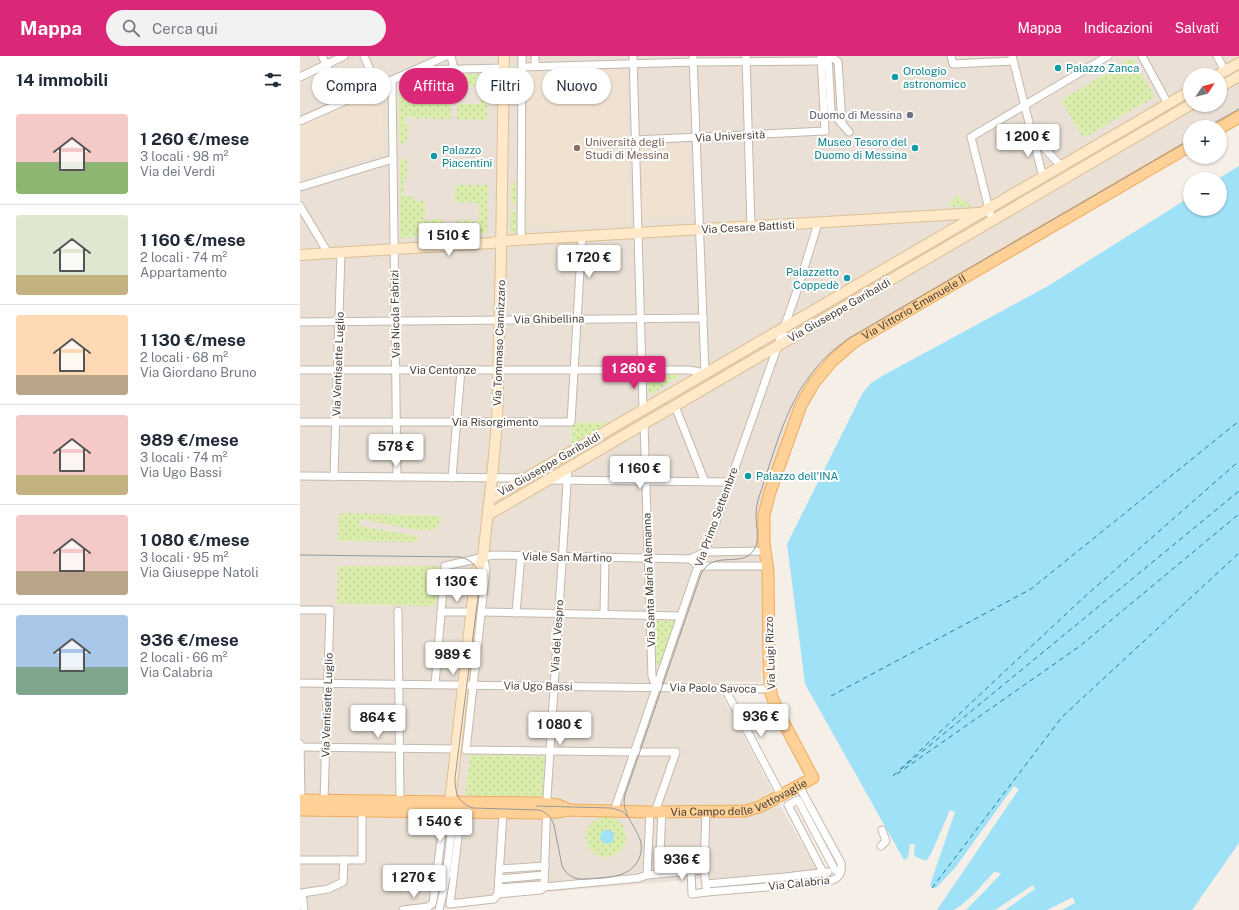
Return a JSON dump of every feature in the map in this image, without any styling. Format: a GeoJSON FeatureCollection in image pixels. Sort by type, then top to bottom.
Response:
{"type":"FeatureCollection","features":[{"type":"Feature","properties":{"kind":"main road"},"geometry":{"type":"LineString","coordinates":[[1227,124],[1239,117]]}},
{"type":"Feature","properties":{"kind":"main road","name":"Via Vittorio Emanuele II"},"geometry":{"type":"LineString","coordinates":[[767,566],[763,523],[764,510],[804,398],[814,383],[837,356],[854,342],[912,307],[1183,150]]}},
{"type":"Feature","properties":{"kind":"main road","name":"Via Luigi Rizzo"},"geometry":{"type":"LineString","coordinates":[[767,566],[770,689],[778,712],[813,778]]}},
{"type":"Feature","properties":{"kind":"main road","name":"Via Campo delle Vettovaglie"},"geometry":{"type":"LineString","coordinates":[[546,808],[558,805],[568,810],[656,812],[749,810],[759,807],[813,778]]}},
{"type":"Feature","properties":{"kind":"main road"},"geometry":{"type":"LineString","coordinates":[[300,803],[324,800],[400,801],[453,809],[503,813],[546,808]]}},
{"type":"Feature","properties":{"kind":"main road"},"geometry":{"type":"LineString","coordinates":[[300,803],[362,811],[546,808]]}},
{"type":"Feature","properties":{"kind":"street"},"geometry":{"type":"LineString","coordinates":[[322,56],[328,68]]}},
{"type":"Feature","properties":{"kind":"street"},"geometry":{"type":"LineString","coordinates":[[300,77],[344,56]]}},
{"type":"Feature","properties":{"kind":"street"},"geometry":{"type":"LineString","coordinates":[[364,56],[369,68]]}},
{"type":"Feature","properties":{"kind":"street"},"geometry":{"type":"LineString","coordinates":[[419,68],[446,56]]}},
{"type":"Feature","properties":{"kind":"street"},"geometry":{"type":"LineString","coordinates":[[452,56],[454,68]]}},
{"type":"Feature","properties":{"kind":"street","name":"Via Tommaso Cannizzaro"},"geometry":{"type":"LineString","coordinates":[[503,68],[504,56]]}},
{"type":"Feature","properties":{"kind":"street"},"geometry":{"type":"LineString","coordinates":[[521,240],[522,56]]}},
{"type":"Feature","properties":{"kind":"street"},"geometry":{"type":"LineString","coordinates":[[535,56],[535,66]]}},
{"type":"Feature","properties":{"kind":"street"},"geometry":{"type":"LineString","coordinates":[[633,56],[643,409]]}},
{"type":"Feature","properties":{"kind":"street"},"geometry":{"type":"LineString","coordinates":[[828,56],[831,111],[849,132]]}},
{"type":"Feature","properties":{"kind":"street"},"geometry":{"type":"LineString","coordinates":[[831,56],[838,62],[842,124]]}},
{"type":"Feature","properties":{"kind":"street"},"geometry":{"type":"LineString","coordinates":[[992,221],[985,211],[971,136],[1108,56]]}},
{"type":"Feature","properties":{"kind":"street"},"geometry":{"type":"LineString","coordinates":[[1142,56],[1168,104]]}},
{"type":"Feature","properties":{"kind":"street"},"geometry":{"type":"LineString","coordinates":[[1217,56],[1220,68]]}},
{"type":"Feature","properties":{"kind":"street"},"geometry":{"type":"LineString","coordinates":[[522,66],[633,64],[693,59],[821,59]]}},
{"type":"Feature","properties":{"kind":"street"},"geometry":{"type":"LineString","coordinates":[[693,59],[705,373]]}},
{"type":"Feature","properties":{"kind":"street"},"geometry":{"type":"LineString","coordinates":[[746,59],[751,227]]}},
{"type":"Feature","properties":{"kind":"street","name":"Via Università"},"geometry":{"type":"LineString","coordinates":[[635,140],[826,132],[821,59]]}},
{"type":"Feature","properties":{"kind":"street"},"geometry":{"type":"LineString","coordinates":[[952,60],[1013,59],[1043,177]]}},
{"type":"Feature","properties":{"kind":"street"},"geometry":{"type":"LineString","coordinates":[[1227,70],[1239,63]]}},
{"type":"Feature","properties":{"kind":"street"},"geometry":{"type":"LineString","coordinates":[[1227,83],[1239,76]]}},
{"type":"Feature","properties":{"kind":"street"},"geometry":{"type":"LineString","coordinates":[[392,80],[399,77]]}},
{"type":"Feature","properties":{"kind":"street","name":"Via Nicola Fabrizi"},"geometry":{"type":"LineString","coordinates":[[392,80],[397,477]]}},
{"type":"Feature","properties":{"kind":"street","name":"Via Giuseppe Garibaldi"},"geometry":{"type":"LineString","coordinates":[[490,498],[1183,95]]}},
{"type":"Feature","properties":{"kind":"street"},"geometry":{"type":"LineString","coordinates":[[301,119],[337,104]]}},
{"type":"Feature","properties":{"kind":"street","name":"Via Tommaso Cannizzaro"},"geometry":{"type":"LineString","coordinates":[[453,809],[477,612],[476,572],[483,558],[497,422],[503,104]]}},
{"type":"Feature","properties":{"kind":"street","name":"Via Giuseppe Garibaldi"},"geometry":{"type":"LineString","coordinates":[[488,515],[1183,109]]}},
{"type":"Feature","properties":{"kind":"street"},"geometry":{"type":"LineString","coordinates":[[1135,123],[1141,133]]}},
{"type":"Feature","properties":{"kind":"street"},"geometry":{"type":"LineString","coordinates":[[1031,134],[1061,166]]}},
{"type":"Feature","properties":{"kind":"street"},"geometry":{"type":"LineString","coordinates":[[1111,137],[1117,147]]}},
{"type":"Feature","properties":{"kind":"street"},"geometry":{"type":"LineString","coordinates":[[300,187],[393,158]]}},
{"type":"Feature","properties":{"kind":"street"},"geometry":{"type":"LineString","coordinates":[[300,206],[327,251]]}},
{"type":"Feature","properties":{"kind":"street","name":"Via Cesare Battisti"},"geometry":{"type":"LineString","coordinates":[[300,250],[341,252],[491,238],[501,241],[582,237],[818,223],[985,211]]}},
{"type":"Feature","properties":{"kind":"street","name":"Via Primo Settembre"},"geometry":{"type":"LineString","coordinates":[[614,811],[637,752],[656,688],[798,288],[818,223]]}},
{"type":"Feature","properties":{"kind":"street"},"geometry":{"type":"LineString","coordinates":[[574,370],[582,237]]}},
{"type":"Feature","properties":{"kind":"street","name":"Via Cesare Battisti"},"geometry":{"type":"LineString","coordinates":[[300,255],[327,251],[394,247]]}},
{"type":"Feature","properties":{"kind":"street","name":"Via Ventisette Luglio"},"geometry":{"type":"LineString","coordinates":[[334,477],[341,252]]}},
{"type":"Feature","properties":{"kind":"street","name":"Via Ghibellina"},"geometry":{"type":"LineString","coordinates":[[300,322],[703,318]]}},
{"type":"Feature","properties":{"kind":"street","name":"Via Centonze"},"geometry":{"type":"LineString","coordinates":[[300,370],[689,370],[705,373]]}},
{"type":"Feature","properties":{"kind":"street"},"geometry":{"type":"LineString","coordinates":[[452,478],[461,370]]}},
{"type":"Feature","properties":{"kind":"street","name":"Via Risorgimento"},"geometry":{"type":"LineString","coordinates":[[300,422],[570,422],[574,370]]}},
{"type":"Feature","properties":{"kind":"street"},"geometry":{"type":"LineString","coordinates":[[675,406],[705,482]]}},
{"type":"Feature","properties":{"kind":"street","name":"Via Santa Maria Alemanna"},"geometry":{"type":"LineString","coordinates":[[644,424],[652,676],[656,688]]}},
{"type":"Feature","properties":{"kind":"street","name":"Via del Vespro"},"geometry":{"type":"LineString","coordinates":[[544,887],[546,808],[568,468]]}},
{"type":"Feature","properties":{"kind":"street"},"geometry":{"type":"LineString","coordinates":[[300,476],[525,478]]}},
{"type":"Feature","properties":{"kind":"street"},"geometry":{"type":"LineString","coordinates":[[549,480],[730,482]]}},
{"type":"Feature","properties":{"kind":"street"},"geometry":{"type":"LineString","coordinates":[[765,551],[705,552],[690,558],[699,566],[767,566]]}},
{"type":"Feature","properties":{"kind":"street","name":"Viale San Martino"},"geometry":{"type":"LineString","coordinates":[[441,612],[445,566],[493,555],[690,558]]}},
{"type":"Feature","properties":{"kind":"street"},"geometry":{"type":"LineString","coordinates":[[516,613],[521,556]]}},
{"type":"Feature","properties":{"kind":"street"},"geometry":{"type":"LineString","coordinates":[[604,614],[605,557]]}},
{"type":"Feature","properties":{"kind":"street","name":"Via Ventisette Luglio"},"geometry":{"type":"LineString","coordinates":[[300,610],[330,610],[324,800]]}},
{"type":"Feature","properties":{"kind":"street"},"geometry":{"type":"LineString","coordinates":[[398,611],[400,801]]}},
{"type":"Feature","properties":{"kind":"street"},"geometry":{"type":"LineString","coordinates":[[435,685],[441,612],[681,616]]}},
{"type":"Feature","properties":{"kind":"street","name":"Via Ugo Bassi"},"geometry":{"type":"LineString","coordinates":[[300,683],[656,688]]}},
{"type":"Feature","properties":{"kind":"street","name":"Via Paolo Savoca"},"geometry":{"type":"LineString","coordinates":[[656,688],[770,689]]}},
{"type":"Feature","properties":{"kind":"street"},"geometry":{"type":"LineString","coordinates":[[725,688],[781,795]]}},
{"type":"Feature","properties":{"kind":"street"},"geometry":{"type":"LineString","coordinates":[[300,743],[300,803]]}},
{"type":"Feature","properties":{"kind":"street"},"geometry":{"type":"LineString","coordinates":[[300,747],[676,752],[656,812],[647,875]]}},
{"type":"Feature","properties":{"kind":"street"},"geometry":{"type":"LineString","coordinates":[[800,786],[840,861],[839,869]]}},
{"type":"Feature","properties":{"kind":"street"},"geometry":{"type":"LineString","coordinates":[[824,874],[788,805],[798,800],[839,869]]}},
{"type":"Feature","properties":{"kind":"street"},"geometry":{"type":"LineString","coordinates":[[439,910],[446,877],[453,809]]}},
{"type":"Feature","properties":{"kind":"street"},"geometry":{"type":"LineString","coordinates":[[403,910],[428,906],[432,903],[453,809]]}},
{"type":"Feature","properties":{"kind":"street"},"geometry":{"type":"LineString","coordinates":[[453,809],[450,904],[494,899],[498,891],[503,813]]}},
{"type":"Feature","properties":{"kind":"street"},"geometry":{"type":"LineString","coordinates":[[300,860],[362,860],[362,811]]}},
{"type":"Feature","properties":{"kind":"street"},"geometry":{"type":"LineString","coordinates":[[706,811],[704,870],[707,892]]}},
{"type":"Feature","properties":{"kind":"street"},"geometry":{"type":"LineString","coordinates":[[656,812],[659,873]]}},
{"type":"Feature","properties":{"kind":"street"},"geometry":{"type":"LineString","coordinates":[[881,846],[886,841],[882,830]]}},
{"type":"Feature","properties":{"kind":"street"},"geometry":{"type":"LineString","coordinates":[[304,910],[302,893],[328,889],[344,882],[344,860]]}},
{"type":"Feature","properties":{"kind":"street"},"geometry":{"type":"LineString","coordinates":[[500,869],[545,866]]}},
{"type":"Feature","properties":{"kind":"street","name":"Via Calabria"},"geometry":{"type":"LineString","coordinates":[[690,871],[692,894],[826,882],[837,878],[841,872],[839,869],[824,874],[706,884]]}},
{"type":"Feature","properties":{"kind":"street"},"geometry":{"type":"LineString","coordinates":[[498,891],[541,884],[544,887],[639,878],[659,873],[704,870]]}},
{"type":"Feature","properties":{"kind":"street"},"geometry":{"type":"LineString","coordinates":[[499,879],[544,875]]}},
{"type":"Feature","properties":{"kind":"shaded area"},"geometry":{"type":"Polygon","coordinates":[[[300,56],[1239,56],[1239,122],[1227,125],[1227,120],[1183,120],[1183,154],[854,347],[836,365],[808,398],[766,516],[761,682],[721,681],[721,693],[780,805],[818,871],[709,881],[708,878],[502,896],[497,903],[428,910],[300,910],[300,56]]]}},
{"type":"Feature","properties":{"kind":"shaded area","name":"Università degli Studi di Messina"},"geometry":{"type":"Polygon","coordinates":[[[611,69],[625,69],[630,225],[525,229],[527,104],[534,104],[534,71],[542,71],[542,104],[611,104],[611,69]]]}},
{"type":"Feature","properties":{"kind":"shaded area"},"geometry":{"type":"Polygon","coordinates":[[[342,104],[382,104],[384,151],[300,178],[300,123],[342,104]]]}},
{"type":"Feature","properties":{"kind":"shaded area"},"geometry":{"type":"Polygon","coordinates":[[[688,143],[690,217],[643,221],[641,145],[688,143]]]}},
{"type":"Feature","properties":{"kind":"green space"},"geometry":{"type":"Polygon","coordinates":[[[1132,58],[1155,97],[1083,138],[1061,100],[1132,58]]]}},
{"type":"Feature","properties":{"kind":"green space"},"geometry":{"type":"Polygon","coordinates":[[[468,74],[476,74],[476,85],[474,85],[474,87],[468,87],[468,74]]]}},
{"type":"Feature","properties":{"kind":"green space"},"geometry":{"type":"Polygon","coordinates":[[[399,104],[451,104],[451,118],[449,119],[405,118],[405,124],[408,124],[407,143],[399,143],[399,104]]]}},
{"type":"Feature","properties":{"kind":"green space"},"geometry":{"type":"Polygon","coordinates":[[[457,104],[487,104],[487,120],[457,119],[457,104]]]}},
{"type":"Feature","properties":{"kind":"green space"},"geometry":{"type":"Polygon","coordinates":[[[400,159],[407,159],[407,178],[404,178],[403,196],[413,196],[413,201],[425,201],[425,221],[431,221],[431,219],[444,219],[444,224],[457,224],[457,220],[471,220],[471,222],[477,222],[479,218],[478,203],[455,202],[455,185],[488,185],[487,233],[400,238],[400,159]]]}},
{"type":"Feature","properties":{"kind":"green space"},"geometry":{"type":"Polygon","coordinates":[[[511,182],[516,183],[515,205],[511,203],[511,182]]]}},
{"type":"Feature","properties":{"kind":"green space"},"geometry":{"type":"Polygon","coordinates":[[[957,195],[971,206],[948,206],[957,195]]]}},
{"type":"Feature","properties":{"kind":"green space"},"geometry":{"type":"Polygon","coordinates":[[[512,210],[516,211],[516,231],[514,233],[510,232],[512,210]]]}},
{"type":"Feature","properties":{"kind":"green space"},"geometry":{"type":"Polygon","coordinates":[[[649,375],[680,376],[652,394],[648,392],[647,377],[649,375]]]}},
{"type":"Feature","properties":{"kind":"green space"},"geometry":{"type":"Polygon","coordinates":[[[572,423],[612,423],[571,445],[572,423]]]}},
{"type":"Feature","properties":{"kind":"green space"},"geometry":{"type":"Polygon","coordinates":[[[339,513],[441,516],[441,518],[440,523],[435,529],[429,530],[410,529],[361,519],[359,526],[418,536],[416,542],[338,541],[339,513]]]}},
{"type":"Feature","properties":{"kind":"green space"},"geometry":{"type":"Polygon","coordinates":[[[338,566],[439,566],[437,602],[432,606],[337,604],[338,566]]]}},
{"type":"Feature","properties":{"kind":"green space"},"geometry":{"type":"Polygon","coordinates":[[[654,620],[677,621],[661,665],[658,666],[655,663],[654,620]]]}},
{"type":"Feature","properties":{"kind":"green space"},"geometry":{"type":"Polygon","coordinates":[[[470,755],[545,756],[542,799],[465,795],[470,755]]]}},
{"type":"Feature","properties":{"kind":"green space"},"geometry":{"type":"Polygon","coordinates":[[[606,817],[620,823],[626,837],[620,851],[606,857],[592,851],[586,837],[592,823],[606,817]]]}},
{"type":"Feature","properties":{"kind":"water"},"geometry":{"type":"Polygon","coordinates":[[[1239,166],[1239,843],[1192,910],[1062,910],[1075,903],[1073,897],[1047,910],[1005,910],[1035,889],[1033,885],[995,910],[966,910],[1001,874],[995,871],[964,903],[953,910],[937,910],[1019,789],[1014,786],[955,868],[935,889],[930,885],[955,812],[950,810],[931,854],[926,861],[914,856],[915,844],[910,844],[908,858],[904,860],[805,684],[787,544],[862,394],[871,383],[1048,286],[1183,201],[1183,216],[1227,216],[1227,173],[1239,166]]]}},
{"type":"Feature","properties":{"kind":"water"},"geometry":{"type":"Polygon","coordinates":[[[604,830],[610,830],[614,834],[614,840],[610,844],[604,844],[600,840],[600,834],[604,830]]]}},
{"type":"Feature","properties":{"kind":"ferry route"},"geometry":{"type":"LineString","coordinates":[[831,696],[1031,589],[1239,421]]}},
{"type":"Feature","properties":{"kind":"ferry route"},"geometry":{"type":"LineString","coordinates":[[893,776],[1082,599],[1239,461]]}},
{"type":"Feature","properties":{"kind":"ferry route"},"geometry":{"type":"LineString","coordinates":[[901,769],[1239,491]]}},
{"type":"Feature","properties":{"kind":"ferry route"},"geometry":{"type":"LineString","coordinates":[[897,774],[1080,646],[1239,514]]}},
{"type":"Feature","properties":{"kind":"ferry route"},"geometry":{"type":"LineString","coordinates":[[932,888],[1062,717],[1239,553]]}},
{"type":"Feature","properties":{"kind":"tram line"},"geometry":{"type":"LineString","coordinates":[[1219,120],[1239,109]]}},
{"type":"Feature","properties":{"kind":"tram line"},"geometry":{"type":"LineString","coordinates":[[300,555],[460,557],[472,562],[477,568],[480,581],[455,778],[458,797],[468,806],[473,808],[538,810],[546,813],[554,825],[562,866],[572,877],[583,879],[602,878],[625,873],[636,863],[640,856],[641,848],[639,838],[624,806],[625,795],[701,574],[707,566],[714,562],[745,558],[751,554],[756,546],[756,515],[759,497],[781,430],[800,390],[813,371],[829,354],[848,339],[1183,144]]}},
{"type":"Feature","properties":{"kind":"tram line"},"geometry":{"type":"LineString","coordinates":[[536,806],[611,808],[622,811],[628,817]]}},
{"type":"Feature","properties":{"kind":"place","name":"Palazzo Zanca"},"geometry":{"type":"Point","coordinates":[1058,68]}},
{"type":"Feature","properties":{"kind":"place","name":"Orologio astronomico"},"geometry":{"type":"Point","coordinates":[895,77]}},
{"type":"Feature","properties":{"kind":"place","name":"Duomo di Messina"},"geometry":{"type":"Point","coordinates":[910,115]}},
{"type":"Feature","properties":{"kind":"place","name":"Università degli Studi di Messina"},"geometry":{"type":"Point","coordinates":[577,148]}},
{"type":"Feature","properties":{"kind":"place","name":"Museo Tesoro del Duomo di Messina"},"geometry":{"type":"Point","coordinates":[915,148]}},
{"type":"Feature","properties":{"kind":"place","name":"Palazzo Piacentini"},"geometry":{"type":"Point","coordinates":[434,156]}},
{"type":"Feature","properties":{"kind":"place","name":"Palazzetto Coppedè"},"geometry":{"type":"Point","coordinates":[847,278]}},
{"type":"Feature","properties":{"kind":"place","name":"Palazzo dell'INA"},"geometry":{"type":"Point","coordinates":[748,476]}}]}
